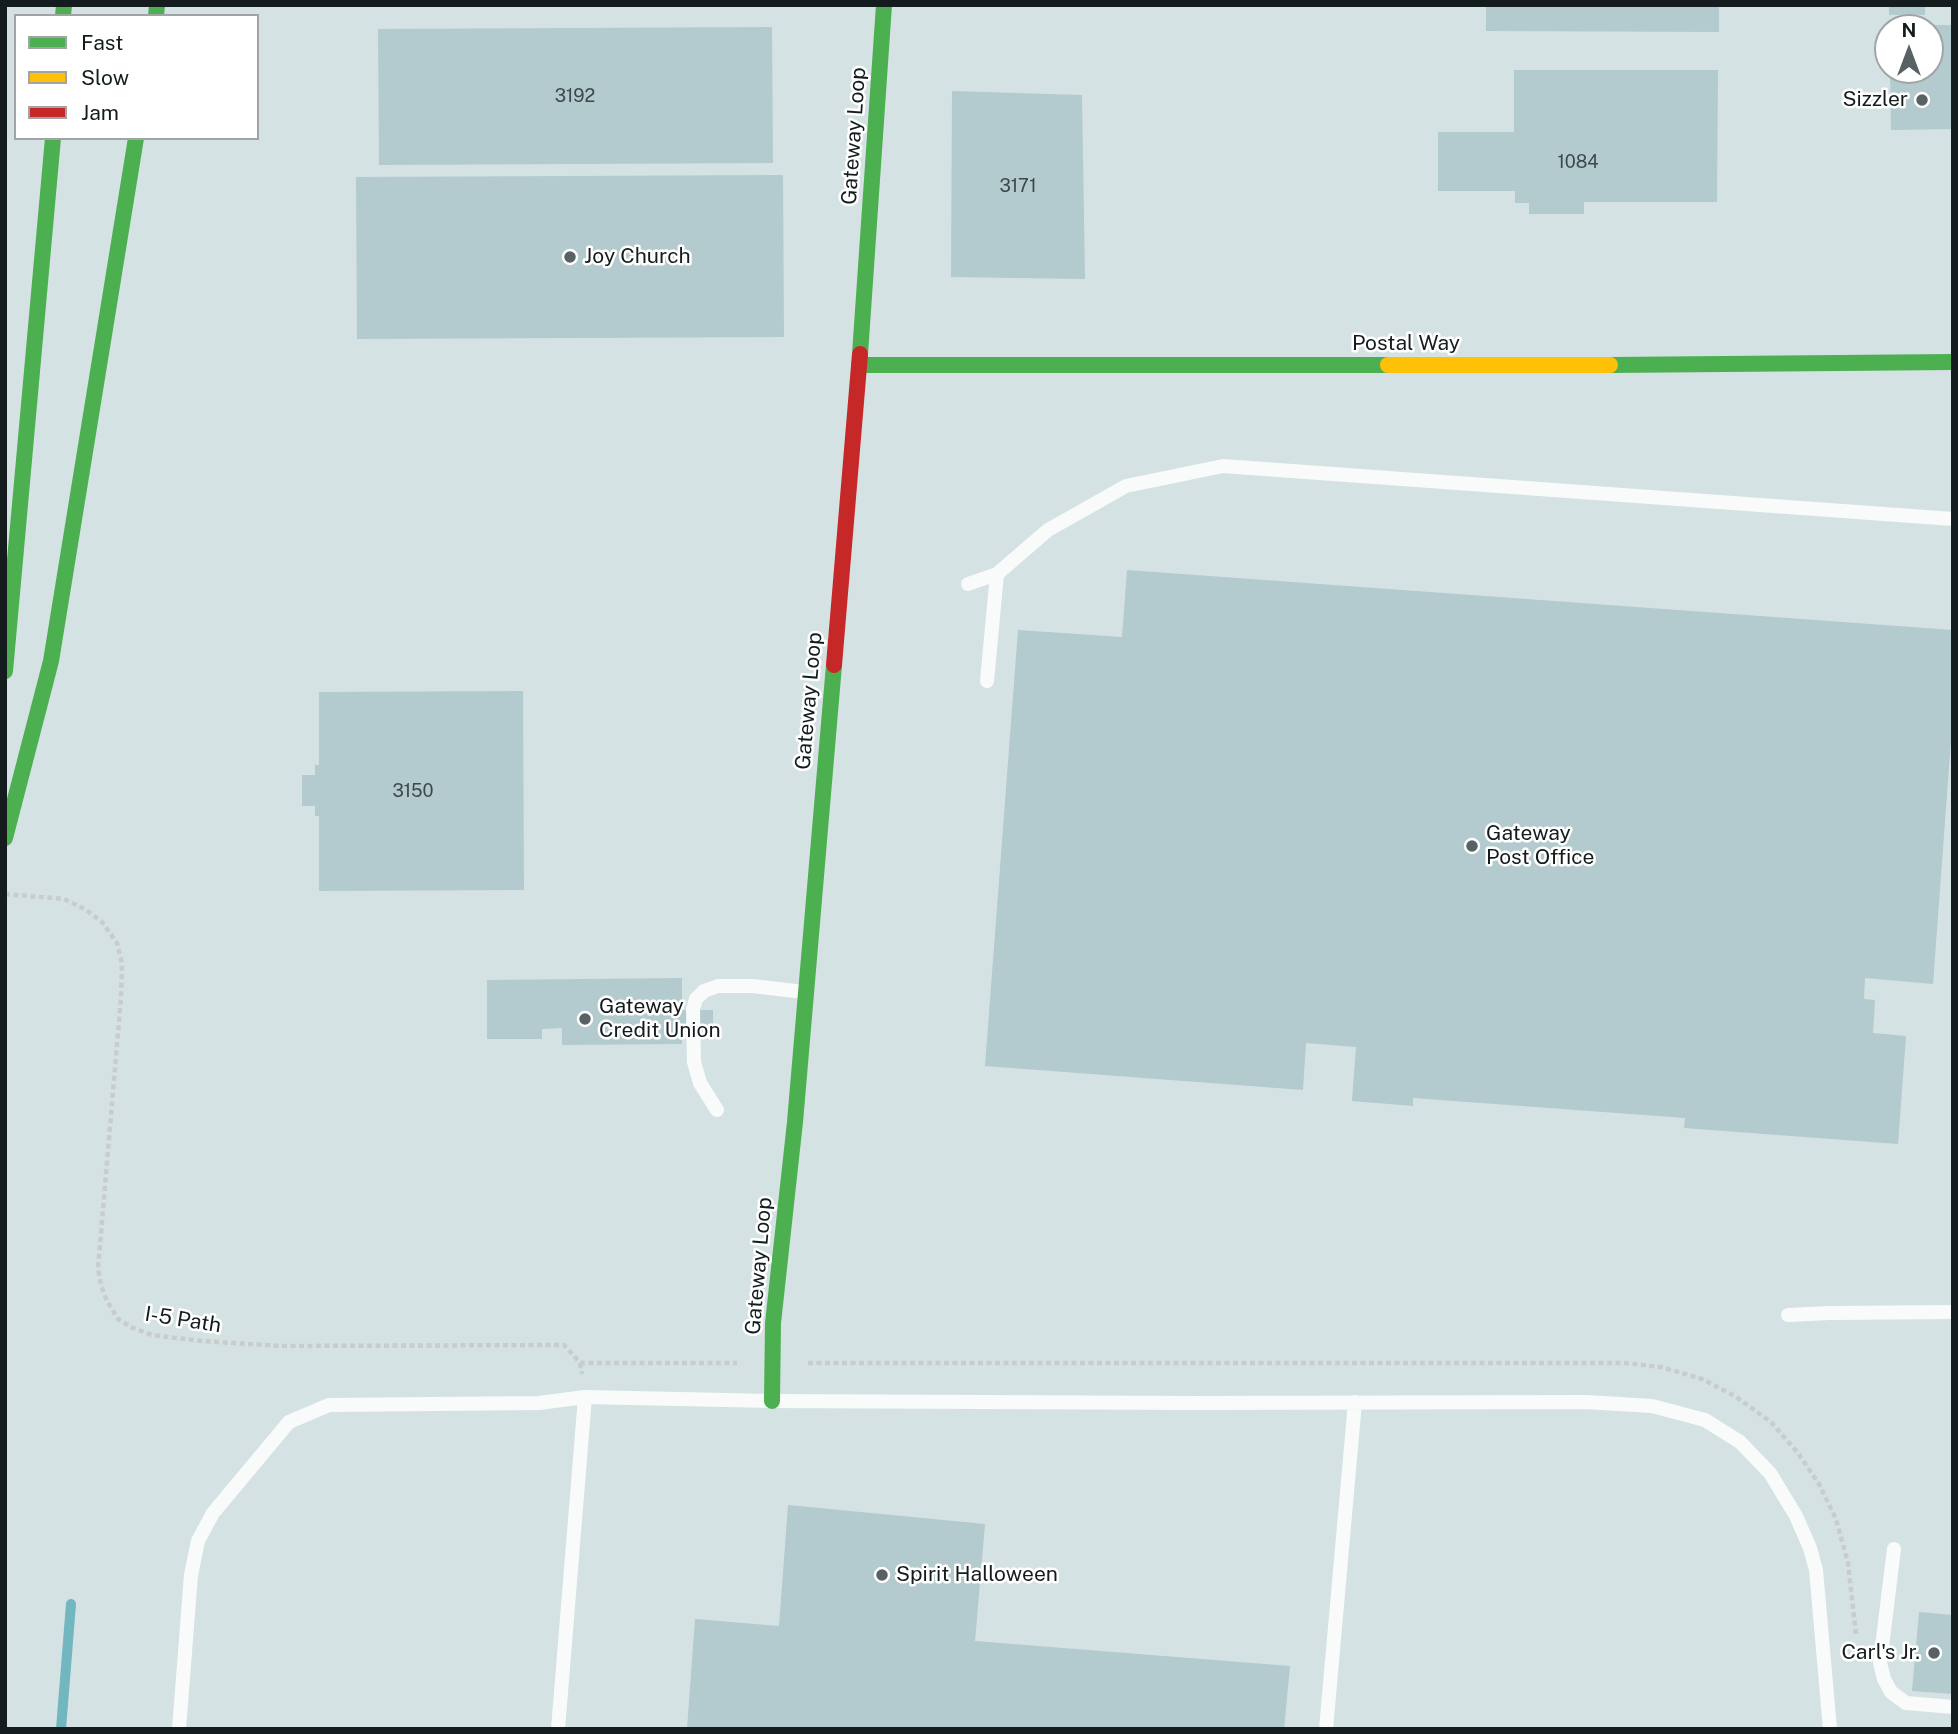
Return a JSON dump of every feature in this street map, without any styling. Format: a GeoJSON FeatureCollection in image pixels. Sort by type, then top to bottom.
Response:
{"type":"FeatureCollection","features":[{"type":"Feature","properties":{"kind":"main road","name":"Gateway Loop"},"geometry":{"type":"LineString","coordinates":[[772,1401],[773,1323],[795,1122],[859,365],[884,5]]}},
{"type":"Feature","properties":{"kind":"main road"},"geometry":{"type":"LineString","coordinates":[[5,671],[53,140]]}},
{"type":"Feature","properties":{"kind":"main road"},"geometry":{"type":"LineString","coordinates":[[5,838],[51,661],[136,140]]}},
{"type":"Feature","properties":{"kind":"main road","name":"Postal Way"},"geometry":{"type":"LineString","coordinates":[[859,365],[1678,365],[1953,362]]}},
{"type":"Feature","properties":{"kind":"lane"},"geometry":{"type":"LineString","coordinates":[[968,584],[997,574],[1048,530],[1126,486],[1223,466],[1953,519]]}},
{"type":"Feature","properties":{"kind":"lane"},"geometry":{"type":"LineString","coordinates":[[988,681],[997,574]]}},
{"type":"Feature","properties":{"kind":"lane"},"geometry":{"type":"LineString","coordinates":[[717,1110],[700,1083],[694,1062],[693,1009],[696,999],[704,991],[718,986],[752,986],[806,992]]}},
{"type":"Feature","properties":{"kind":"lane"},"geometry":{"type":"LineString","coordinates":[[1788,1315],[1953,1312]]}},
{"type":"Feature","properties":{"kind":"lane"},"geometry":{"type":"LineString","coordinates":[[558,1729],[585,1397]]}},
{"type":"Feature","properties":{"kind":"lane"},"geometry":{"type":"LineString","coordinates":[[179,1729],[191,1576],[198,1541],[213,1513],[289,1422],[329,1405],[538,1403],[585,1397],[772,1401],[1586,1402],[1652,1406],[1705,1420],[1740,1442],[1770,1474],[1796,1516],[1810,1548],[1819,1594],[1830,1729]]}},
{"type":"Feature","properties":{"kind":"lane"},"geometry":{"type":"LineString","coordinates":[[1326,1729],[1355,1402]]}},
{"type":"Feature","properties":{"kind":"lane"},"geometry":{"type":"LineString","coordinates":[[1894,1549],[1880,1663],[1884,1679],[1891,1692],[1906,1703],[1953,1707]]}},
{"type":"Feature","properties":{"kind":"path","name":"I-5 Path"},"geometry":{"type":"LineString","coordinates":[[5,894],[64,899],[85,909],[102,922],[117,943],[122,963],[121,998],[98,1268],[107,1301],[118,1319],[152,1335],[282,1346],[564,1345],[580,1363]]}},
{"type":"Feature","properties":{"kind":"building"},"geometry":{"type":"Polygon","coordinates":[[[1486,5],[1719,5],[1719,32],[1486,31],[1486,5]]]}},
{"type":"Feature","properties":{"kind":"building"},"geometry":{"type":"Polygon","coordinates":[[[1889,5],[1925,5],[1925,14],[1889,14],[1889,5]]]}},
{"type":"Feature","properties":{"kind":"building","name":"Sizzler"},"geometry":{"type":"Polygon","coordinates":[[[1944,25],[1953,25],[1953,129],[1891,130],[1890,84],[1944,84],[1944,25]]]}},
{"type":"Feature","properties":{"kind":"building"},"geometry":{"type":"Polygon","coordinates":[[[772,27],[773,163],[379,165],[378,29],[772,27]]]}},
{"type":"Feature","properties":{"kind":"building"},"geometry":{"type":"Polygon","coordinates":[[[1514,70],[1718,70],[1717,202],[1584,202],[1584,214],[1529,214],[1529,203],[1515,203],[1515,191],[1438,191],[1438,132],[1514,132],[1514,70]]]}},
{"type":"Feature","properties":{"kind":"building"},"geometry":{"type":"Polygon","coordinates":[[[952,91],[1082,95],[1085,279],[951,277],[952,91]]]}},
{"type":"Feature","properties":{"kind":"building","name":"Joy Church"},"geometry":{"type":"Polygon","coordinates":[[[783,175],[784,337],[357,339],[356,177],[783,175]]]}},
{"type":"Feature","properties":{"kind":"building","name":"Gateway Post Office"},"geometry":{"type":"Polygon","coordinates":[[[1127,570],[1953,630],[1953,713],[1933,984],[1865,978],[1864,999],[1875,1000],[1873,1033],[1906,1036],[1898,1144],[1684,1128],[1685,1118],[1413,1098],[1413,1106],[1352,1101],[1356,1047],[1306,1043],[1303,1090],[985,1066],[1018,630],[1122,637],[1127,570]]]}},
{"type":"Feature","properties":{"kind":"building"},"geometry":{"type":"Polygon","coordinates":[[[523,691],[524,890],[319,891],[319,816],[315,816],[315,806],[302,806],[302,775],[315,775],[315,765],[319,765],[319,692],[523,691]]]}},
{"type":"Feature","properties":{"kind":"building","name":"Gateway Credit Union"},"geometry":{"type":"Polygon","coordinates":[[[682,978],[682,1010],[713,1010],[713,1031],[682,1032],[682,1044],[562,1045],[562,1028],[542,1029],[542,1039],[487,1039],[487,980],[682,978]]]}},
{"type":"Feature","properties":{"kind":"building"},"geometry":{"type":"Polygon","coordinates":[[[788,1505],[985,1524],[975,1641],[1290,1666],[1284,1729],[687,1729],[695,1619],[779,1626],[788,1505]]]}},
{"type":"Feature","properties":{"kind":"building","name":"Carl's Jr."},"geometry":{"type":"Polygon","coordinates":[[[1919,1612],[1953,1615],[1953,1694],[1912,1691],[1919,1612]]]}},
{"type":"Feature","properties":{"kind":"waterway"},"geometry":{"type":"LineString","coordinates":[[61,1729],[71,1604]]}},
{"type":"Feature","properties":{"kind":"traffic: fast"},"geometry":{"type":"LineString","coordinates":[[63,14],[64,5]]}},
{"type":"Feature","properties":{"kind":"traffic: fast"},"geometry":{"type":"LineString","coordinates":[[156,14],[157,5]]}},
{"type":"Feature","properties":{"kind":"traffic: fast"},"geometry":{"type":"LineString","coordinates":[[860,354],[884,5]]}},
{"type":"Feature","properties":{"kind":"traffic: fast"},"geometry":{"type":"LineString","coordinates":[[5,671],[53,140]]}},
{"type":"Feature","properties":{"kind":"traffic: fast"},"geometry":{"type":"LineString","coordinates":[[5,838],[51,661],[136,140]]}},
{"type":"Feature","properties":{"kind":"traffic: fast"},"geometry":{"type":"LineString","coordinates":[[1610,365],[1953,362]]}},
{"type":"Feature","properties":{"kind":"traffic: fast"},"geometry":{"type":"LineString","coordinates":[[859,365],[1388,365]]}},
{"type":"Feature","properties":{"kind":"traffic: fast"},"geometry":{"type":"LineString","coordinates":[[772,1401],[773,1323],[795,1122],[834,665]]}},
{"type":"Feature","properties":{"kind":"traffic: slow"},"geometry":{"type":"LineString","coordinates":[[1388,365],[1610,365]]}},
{"type":"Feature","properties":{"kind":"traffic: jam"},"geometry":{"type":"LineString","coordinates":[[834,665],[860,354]]}},
{"type":"Feature","properties":{"kind":"place","name":"Sizzler"},"geometry":{"type":"Point","coordinates":[1922,100]}},
{"type":"Feature","properties":{"kind":"place","name":"Joy Church"},"geometry":{"type":"Point","coordinates":[570,257]}},
{"type":"Feature","properties":{"kind":"place","name":"Gateway Post Office"},"geometry":{"type":"Point","coordinates":[1472,846]}},
{"type":"Feature","properties":{"kind":"place","name":"Gateway Credit Union"},"geometry":{"type":"Point","coordinates":[585,1019]}},
{"type":"Feature","properties":{"kind":"place","name":"Spirit Halloween"},"geometry":{"type":"Point","coordinates":[882,1575]}},
{"type":"Feature","properties":{"kind":"place","name":"Carl's Jr."},"geometry":{"type":"Point","coordinates":[1934,1653]}}]}
